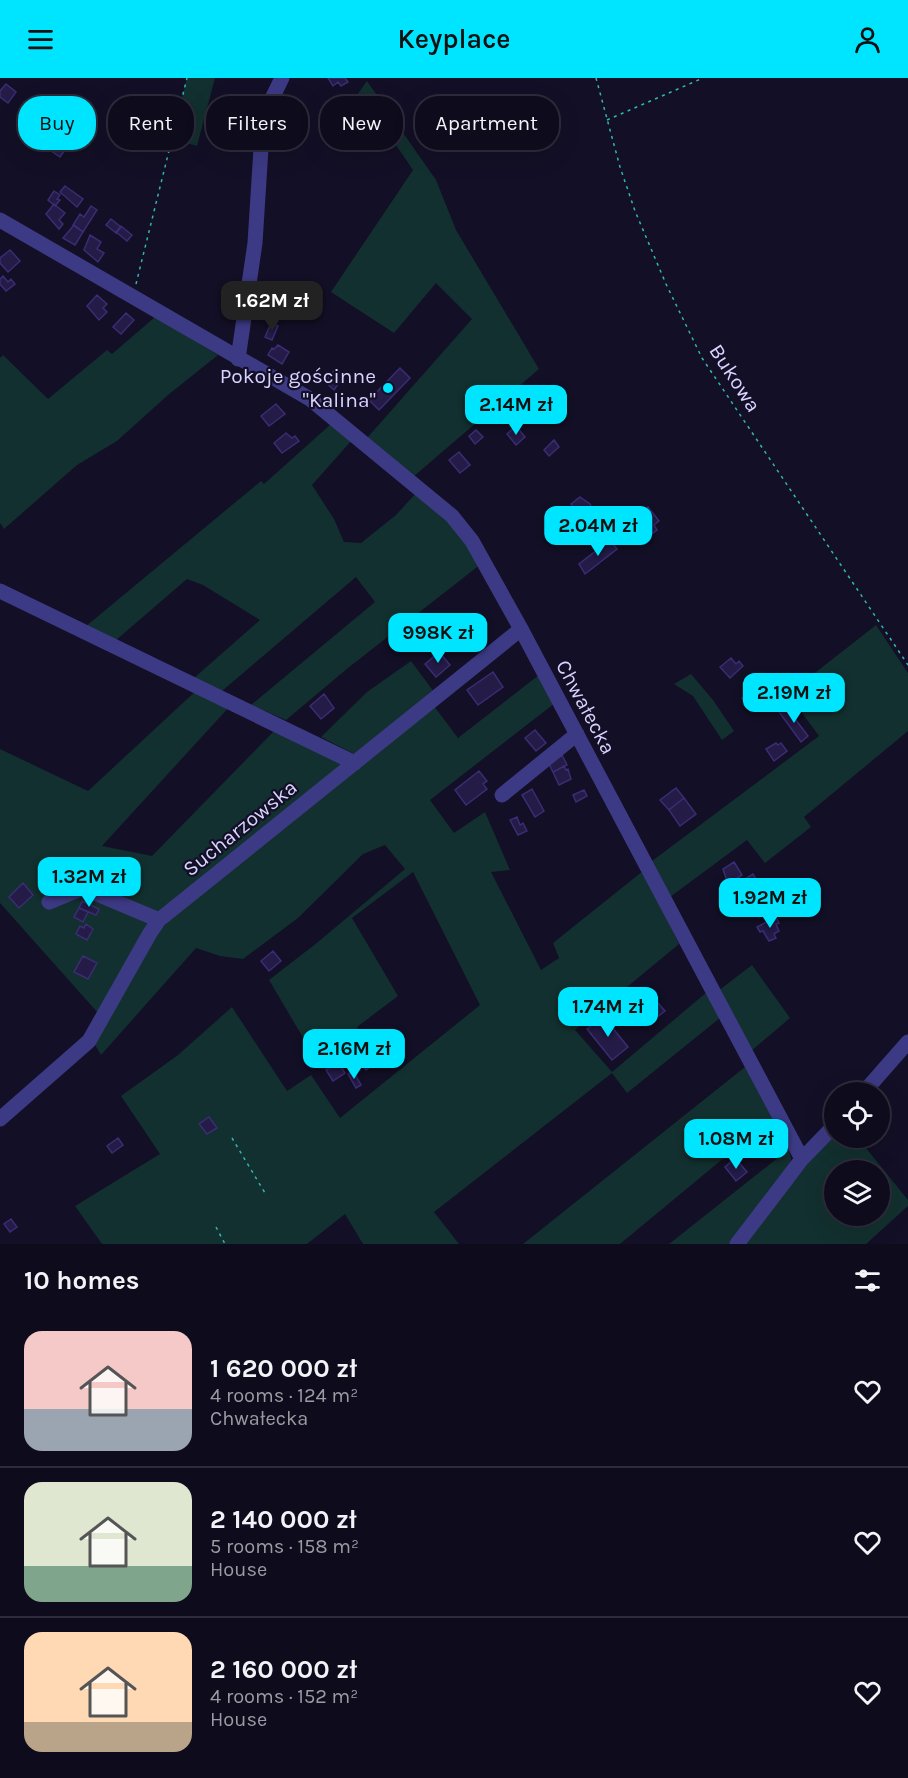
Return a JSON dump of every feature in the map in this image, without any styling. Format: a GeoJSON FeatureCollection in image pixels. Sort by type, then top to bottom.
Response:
{"type":"FeatureCollection","features":[{"type":"Feature","properties":{"kind":"street"},"geometry":{"type":"LineString","coordinates":[[238,359],[255,243],[262,117],[282,78]]}},
{"type":"Feature","properties":{"kind":"street","name":"Chwałecka"},"geometry":{"type":"LineString","coordinates":[[0,220],[310,399],[452,516],[472,541],[521,629],[802,1158]]}},
{"type":"Feature","properties":{"kind":"street"},"geometry":{"type":"LineString","coordinates":[[0,591],[356,762]]}},
{"type":"Feature","properties":{"kind":"street","name":"Sucharzowska"},"geometry":{"type":"LineString","coordinates":[[0,1119],[89,1041],[159,920],[521,629]]}},
{"type":"Feature","properties":{"kind":"street"},"geometry":{"type":"LineString","coordinates":[[502,795],[577,734]]}},
{"type":"Feature","properties":{"kind":"street"},"geometry":{"type":"LineString","coordinates":[[49,902],[83,888],[159,920]]}},
{"type":"Feature","properties":{"kind":"street"},"geometry":{"type":"LineString","coordinates":[[873,1082],[908,1042]]}},
{"type":"Feature","properties":{"kind":"street"},"geometry":{"type":"LineString","coordinates":[[737,1244],[802,1158],[824,1136]]}},
{"type":"Feature","properties":{"kind":"path"},"geometry":{"type":"LineString","coordinates":[[133,298],[187,78]]}},
{"type":"Feature","properties":{"kind":"path","name":"Bukowa"},"geometry":{"type":"LineString","coordinates":[[596,78],[620,166],[636,211],[666,284],[702,358],[908,665]]}},
{"type":"Feature","properties":{"kind":"path"},"geometry":{"type":"LineString","coordinates":[[607,120],[703,78]]}},
{"type":"Feature","properties":{"kind":"path"},"geometry":{"type":"LineString","coordinates":[[232,1138],[265,1193]]}},
{"type":"Feature","properties":{"kind":"path"},"geometry":{"type":"LineString","coordinates":[[216,1227],[225,1244]]}},
{"type":"Feature","properties":{"kind":"green space"},"geometry":{"type":"Polygon","coordinates":[[[187,78],[215,78],[210,96],[206,96],[206,112],[197,146],[194,145],[194,96],[183,96],[187,78]]]}},
{"type":"Feature","properties":{"kind":"green space"},"geometry":{"type":"Polygon","coordinates":[[[367,81],[377,96],[356,96],[367,81]]]}},
{"type":"Feature","properties":{"kind":"green space"},"geometry":{"type":"Polygon","coordinates":[[[403,133],[436,180],[456,230],[539,369],[413,477],[367,438],[472,319],[436,283],[394,333],[331,292],[413,170],[399,150],[403,150],[403,133]]]}},
{"type":"Feature","properties":{"kind":"green space"},"geometry":{"type":"Polygon","coordinates":[[[155,317],[218,355],[168,395],[117,441],[77,465],[4,529],[0,523],[0,358],[3,355],[48,399],[107,350],[112,354],[155,317]]]}},
{"type":"Feature","properties":{"kind":"green space"},"geometry":{"type":"Polygon","coordinates":[[[331,424],[352,440],[312,485],[334,519],[344,542],[361,543],[396,515],[416,493],[457,527],[481,564],[348,668],[286,720],[251,705],[375,602],[356,577],[222,691],[194,678],[260,620],[203,585],[187,579],[115,641],[85,627],[261,481],[264,484],[331,424]]]}},
{"type":"Feature","properties":{"kind":"green space"},"geometry":{"type":"Polygon","coordinates":[[[876,625],[908,673],[908,731],[804,817],[811,827],[765,863],[747,840],[670,897],[652,861],[819,736],[788,694],[876,625]]]}},
{"type":"Feature","properties":{"kind":"green space"},"geometry":{"type":"Polygon","coordinates":[[[411,661],[434,692],[356,755],[321,737],[367,692],[411,661]]]}},
{"type":"Feature","properties":{"kind":"green space"},"geometry":{"type":"Polygon","coordinates":[[[691,674],[713,700],[734,731],[722,740],[693,696],[674,684],[691,674]]]}},
{"type":"Feature","properties":{"kind":"green space"},"geometry":{"type":"Polygon","coordinates":[[[539,675],[555,703],[430,800],[454,833],[485,812],[510,870],[491,872],[541,970],[559,958],[553,943],[643,871],[679,944],[575,1030],[612,1072],[707,992],[720,1018],[627,1093],[612,1073],[434,1212],[459,1244],[363,1244],[345,1214],[307,1244],[102,1244],[75,1206],[160,1154],[121,1096],[178,1055],[232,1007],[287,1091],[311,1075],[340,1118],[480,1005],[413,872],[352,918],[398,996],[357,1027],[362,1038],[321,1068],[269,980],[405,869],[385,845],[363,854],[298,918],[243,959],[220,956],[196,948],[101,1055],[94,1043],[152,940],[171,918],[434,706],[458,738],[539,675]]]}},
{"type":"Feature","properties":{"kind":"green space"},"geometry":{"type":"Polygon","coordinates":[[[199,688],[230,706],[102,846],[152,856],[277,728],[348,763],[170,905],[98,1013],[0,903],[0,749],[88,791],[199,688]]]}},
{"type":"Feature","properties":{"kind":"green space"},"geometry":{"type":"Polygon","coordinates":[[[752,965],[790,1018],[750,1052],[718,991],[752,965]]]}},
{"type":"Feature","properties":{"kind":"green space"},"geometry":{"type":"Polygon","coordinates":[[[745,1067],[772,1118],[620,1244],[523,1244],[745,1067]]]}},
{"type":"Feature","properties":{"kind":"green space"},"geometry":{"type":"Polygon","coordinates":[[[824,1144],[824,1148],[866,1148],[876,1160],[824,1160],[824,1226],[886,1226],[866,1244],[742,1244],[824,1144]]]}},
{"type":"Feature","properties":{"kind":"green space"},"geometry":{"type":"Polygon","coordinates":[[[789,1149],[792,1164],[732,1244],[669,1244],[789,1149]]]}},
{"type":"Feature","properties":{"kind":"green space"},"geometry":{"type":"Polygon","coordinates":[[[890,1178],[908,1200],[908,1206],[890,1222],[890,1178]]]}},
{"type":"Feature","properties":{"kind":"building"},"geometry":{"type":"Polygon","coordinates":[[[328,78],[345,78],[348,82],[341,86],[338,82],[333,86],[328,78]]]}},
{"type":"Feature","properties":{"kind":"building"},"geometry":{"type":"Polygon","coordinates":[[[6,84],[16,92],[8,103],[0,97],[0,91],[6,84]]]}},
{"type":"Feature","properties":{"kind":"building"},"geometry":{"type":"Polygon","coordinates":[[[50,150],[65,150],[60,157],[50,150]]]}},
{"type":"Feature","properties":{"kind":"building"},"geometry":{"type":"Polygon","coordinates":[[[65,186],[83,199],[77,207],[60,192],[65,186]]]}},
{"type":"Feature","properties":{"kind":"building"},"geometry":{"type":"Polygon","coordinates":[[[54,191],[60,195],[57,199],[60,200],[55,206],[48,200],[54,191]]]}},
{"type":"Feature","properties":{"kind":"building"},"geometry":{"type":"Polygon","coordinates":[[[54,204],[65,213],[59,220],[63,224],[59,229],[46,214],[54,204]]]}},
{"type":"Feature","properties":{"kind":"building"},"geometry":{"type":"Polygon","coordinates":[[[91,206],[97,210],[83,232],[73,225],[80,214],[84,217],[91,206]]]}},
{"type":"Feature","properties":{"kind":"building"},"geometry":{"type":"Polygon","coordinates":[[[111,219],[121,227],[116,233],[106,225],[111,219]]]}},
{"type":"Feature","properties":{"kind":"building"},"geometry":{"type":"Polygon","coordinates":[[[74,225],[83,232],[75,245],[63,238],[74,225]]]}},
{"type":"Feature","properties":{"kind":"building"},"geometry":{"type":"Polygon","coordinates":[[[121,226],[132,235],[127,241],[116,232],[121,226]]]}},
{"type":"Feature","properties":{"kind":"building"},"geometry":{"type":"Polygon","coordinates":[[[90,235],[101,242],[97,249],[104,253],[98,262],[84,250],[90,235]]]}},
{"type":"Feature","properties":{"kind":"building"},"geometry":{"type":"Polygon","coordinates":[[[10,250],[20,261],[8,272],[0,263],[0,258],[10,250]]]}},
{"type":"Feature","properties":{"kind":"building"},"geometry":{"type":"Polygon","coordinates":[[[3,276],[8,282],[11,279],[15,284],[6,291],[0,284],[3,276]]]}},
{"type":"Feature","properties":{"kind":"building"},"geometry":{"type":"Polygon","coordinates":[[[97,295],[107,304],[103,308],[107,312],[99,320],[87,306],[97,295]]]}},
{"type":"Feature","properties":{"kind":"building"},"geometry":{"type":"Polygon","coordinates":[[[126,313],[134,320],[121,334],[113,327],[126,313]]]}},
{"type":"Feature","properties":{"kind":"building"},"geometry":{"type":"Polygon","coordinates":[[[271,323],[278,326],[272,340],[265,337],[271,323]]]}},
{"type":"Feature","properties":{"kind":"building"},"geometry":{"type":"Polygon","coordinates":[[[278,345],[289,352],[282,364],[268,355],[272,348],[278,345]]]}},
{"type":"Feature","properties":{"kind":"building"},"geometry":{"type":"Polygon","coordinates":[[[400,368],[410,378],[379,410],[369,400],[400,368]]]}},
{"type":"Feature","properties":{"kind":"building"},"geometry":{"type":"Polygon","coordinates":[[[335,369],[344,376],[334,390],[325,382],[335,369]]]}},
{"type":"Feature","properties":{"kind":"building"},"geometry":{"type":"Polygon","coordinates":[[[276,404],[285,414],[269,426],[261,416],[276,404]]]}},
{"type":"Feature","properties":{"kind":"building"},"geometry":{"type":"Polygon","coordinates":[[[516,426],[525,437],[516,445],[507,434],[516,426]]]}},
{"type":"Feature","properties":{"kind":"building"},"geometry":{"type":"Polygon","coordinates":[[[476,430],[483,437],[475,444],[469,436],[476,430]]]}},
{"type":"Feature","properties":{"kind":"building"},"geometry":{"type":"Polygon","coordinates":[[[286,433],[292,438],[295,436],[299,441],[282,453],[274,443],[286,433]]]}},
{"type":"Feature","properties":{"kind":"building"},"geometry":{"type":"Polygon","coordinates":[[[554,440],[559,447],[549,456],[544,450],[554,440]]]}},
{"type":"Feature","properties":{"kind":"building"},"geometry":{"type":"Polygon","coordinates":[[[459,452],[470,465],[460,473],[449,460],[459,452]]]}},
{"type":"Feature","properties":{"kind":"building"},"geometry":{"type":"Polygon","coordinates":[[[580,497],[590,504],[594,514],[585,521],[571,504],[580,497]]]}},
{"type":"Feature","properties":{"kind":"building"},"geometry":{"type":"Polygon","coordinates":[[[648,507],[659,521],[654,525],[657,530],[642,541],[640,538],[637,540],[625,525],[648,507]]]}},
{"type":"Feature","properties":{"kind":"building"},"geometry":{"type":"Polygon","coordinates":[[[610,540],[617,549],[585,574],[579,564],[610,540]]]}},
{"type":"Feature","properties":{"kind":"building"},"geometry":{"type":"Polygon","coordinates":[[[455,633],[462,642],[452,650],[445,642],[455,633]]]}},
{"type":"Feature","properties":{"kind":"building"},"geometry":{"type":"Polygon","coordinates":[[[439,652],[450,665],[436,677],[425,664],[439,652]]]}},
{"type":"Feature","properties":{"kind":"building"},"geometry":{"type":"Polygon","coordinates":[[[731,658],[736,664],[739,661],[743,666],[730,678],[720,667],[731,658]]]}},
{"type":"Feature","properties":{"kind":"building"},"geometry":{"type":"Polygon","coordinates":[[[493,672],[503,687],[478,705],[467,690],[493,672]]]}},
{"type":"Feature","properties":{"kind":"building"},"geometry":{"type":"Polygon","coordinates":[[[758,687],[764,696],[747,706],[742,698],[758,687]]]}},
{"type":"Feature","properties":{"kind":"building"},"geometry":{"type":"Polygon","coordinates":[[[324,694],[334,708],[321,719],[310,706],[324,694]]]}},
{"type":"Feature","properties":{"kind":"building"},"geometry":{"type":"Polygon","coordinates":[[[786,707],[808,736],[801,742],[779,712],[786,707]]]}},
{"type":"Feature","properties":{"kind":"building"},"geometry":{"type":"Polygon","coordinates":[[[535,730],[546,743],[536,751],[525,738],[535,730]]]}},
{"type":"Feature","properties":{"kind":"building"},"geometry":{"type":"Polygon","coordinates":[[[776,743],[778,745],[781,743],[787,751],[774,761],[766,749],[776,743]]]}},
{"type":"Feature","properties":{"kind":"building"},"geometry":{"type":"Polygon","coordinates":[[[562,755],[567,765],[553,772],[548,762],[562,755]]]}},
{"type":"Feature","properties":{"kind":"building"},"geometry":{"type":"Polygon","coordinates":[[[564,766],[566,770],[568,769],[571,779],[559,785],[553,772],[564,766]]]}},
{"type":"Feature","properties":{"kind":"building"},"geometry":{"type":"Polygon","coordinates":[[[479,771],[487,781],[483,784],[487,789],[466,805],[455,790],[479,771]]]}},
{"type":"Feature","properties":{"kind":"building"},"geometry":{"type":"Polygon","coordinates":[[[676,788],[684,798],[669,810],[660,800],[676,788]]]}},
{"type":"Feature","properties":{"kind":"building"},"geometry":{"type":"Polygon","coordinates":[[[532,789],[544,811],[535,817],[522,795],[532,789]]]}},
{"type":"Feature","properties":{"kind":"building"},"geometry":{"type":"Polygon","coordinates":[[[584,790],[587,796],[576,802],[573,795],[584,790]]]}},
{"type":"Feature","properties":{"kind":"building"},"geometry":{"type":"Polygon","coordinates":[[[684,798],[696,814],[680,826],[669,810],[684,798]]]}},
{"type":"Feature","properties":{"kind":"building"},"geometry":{"type":"Polygon","coordinates":[[[517,817],[520,825],[523,823],[527,831],[518,835],[510,820],[517,817]]]}},
{"type":"Feature","properties":{"kind":"building"},"geometry":{"type":"Polygon","coordinates":[[[734,862],[742,875],[728,884],[723,869],[734,862]]]}},
{"type":"Feature","properties":{"kind":"building"},"geometry":{"type":"Polygon","coordinates":[[[753,874],[765,896],[757,900],[745,879],[753,874]]]}},
{"type":"Feature","properties":{"kind":"building"},"geometry":{"type":"Polygon","coordinates":[[[23,883],[33,895],[19,908],[9,897],[23,883]]]}},
{"type":"Feature","properties":{"kind":"building"},"geometry":{"type":"Polygon","coordinates":[[[750,894],[756,904],[751,907],[750,905],[739,914],[733,903],[750,894]]]}},
{"type":"Feature","properties":{"kind":"building"},"geometry":{"type":"Polygon","coordinates":[[[82,901],[99,909],[96,915],[79,908],[82,901]]]}},
{"type":"Feature","properties":{"kind":"building"},"geometry":{"type":"Polygon","coordinates":[[[79,908],[88,912],[83,922],[74,917],[79,908]]]}},
{"type":"Feature","properties":{"kind":"building"},"geometry":{"type":"Polygon","coordinates":[[[776,917],[779,931],[774,934],[776,938],[769,941],[763,931],[760,932],[757,927],[776,917]]]}},
{"type":"Feature","properties":{"kind":"building"},"geometry":{"type":"Polygon","coordinates":[[[86,924],[93,929],[87,940],[76,934],[80,926],[84,928],[86,924]]]}},
{"type":"Feature","properties":{"kind":"building"},"geometry":{"type":"Polygon","coordinates":[[[273,951],[281,961],[269,971],[261,961],[273,951]]]}},
{"type":"Feature","properties":{"kind":"building"},"geometry":{"type":"Polygon","coordinates":[[[83,956],[97,963],[88,979],[74,972],[83,956]]]}},
{"type":"Feature","properties":{"kind":"building"},"geometry":{"type":"Polygon","coordinates":[[[657,1002],[665,1011],[650,1023],[642,1014],[657,1002]]]}},
{"type":"Feature","properties":{"kind":"building"},"geometry":{"type":"Polygon","coordinates":[[[603,1016],[628,1047],[612,1060],[587,1029],[603,1016]]]}},
{"type":"Feature","properties":{"kind":"building"},"geometry":{"type":"Polygon","coordinates":[[[369,1056],[374,1064],[366,1070],[360,1062],[369,1056]]]}},
{"type":"Feature","properties":{"kind":"building"},"geometry":{"type":"Polygon","coordinates":[[[338,1062],[345,1073],[333,1081],[326,1070],[338,1062]]]}},
{"type":"Feature","properties":{"kind":"building"},"geometry":{"type":"Polygon","coordinates":[[[353,1071],[361,1085],[356,1088],[348,1074],[353,1071]]]}},
{"type":"Feature","properties":{"kind":"building"},"geometry":{"type":"Polygon","coordinates":[[[209,1117],[217,1128],[207,1134],[199,1124],[209,1117]]]}},
{"type":"Feature","properties":{"kind":"building"},"geometry":{"type":"Polygon","coordinates":[[[118,1138],[123,1145],[112,1153],[107,1146],[118,1138]]]}},
{"type":"Feature","properties":{"kind":"building"},"geometry":{"type":"Polygon","coordinates":[[[735,1158],[747,1172],[736,1181],[725,1167],[735,1158]]]}},
{"type":"Feature","properties":{"kind":"building"},"geometry":{"type":"Polygon","coordinates":[[[11,1219],[17,1227],[10,1232],[4,1224],[11,1219]]]}},
{"type":"Feature","properties":{"kind":"place","name":"Pokoje gościnne \"Kalina\""},"geometry":{"type":"Point","coordinates":[388,388]}}]}
